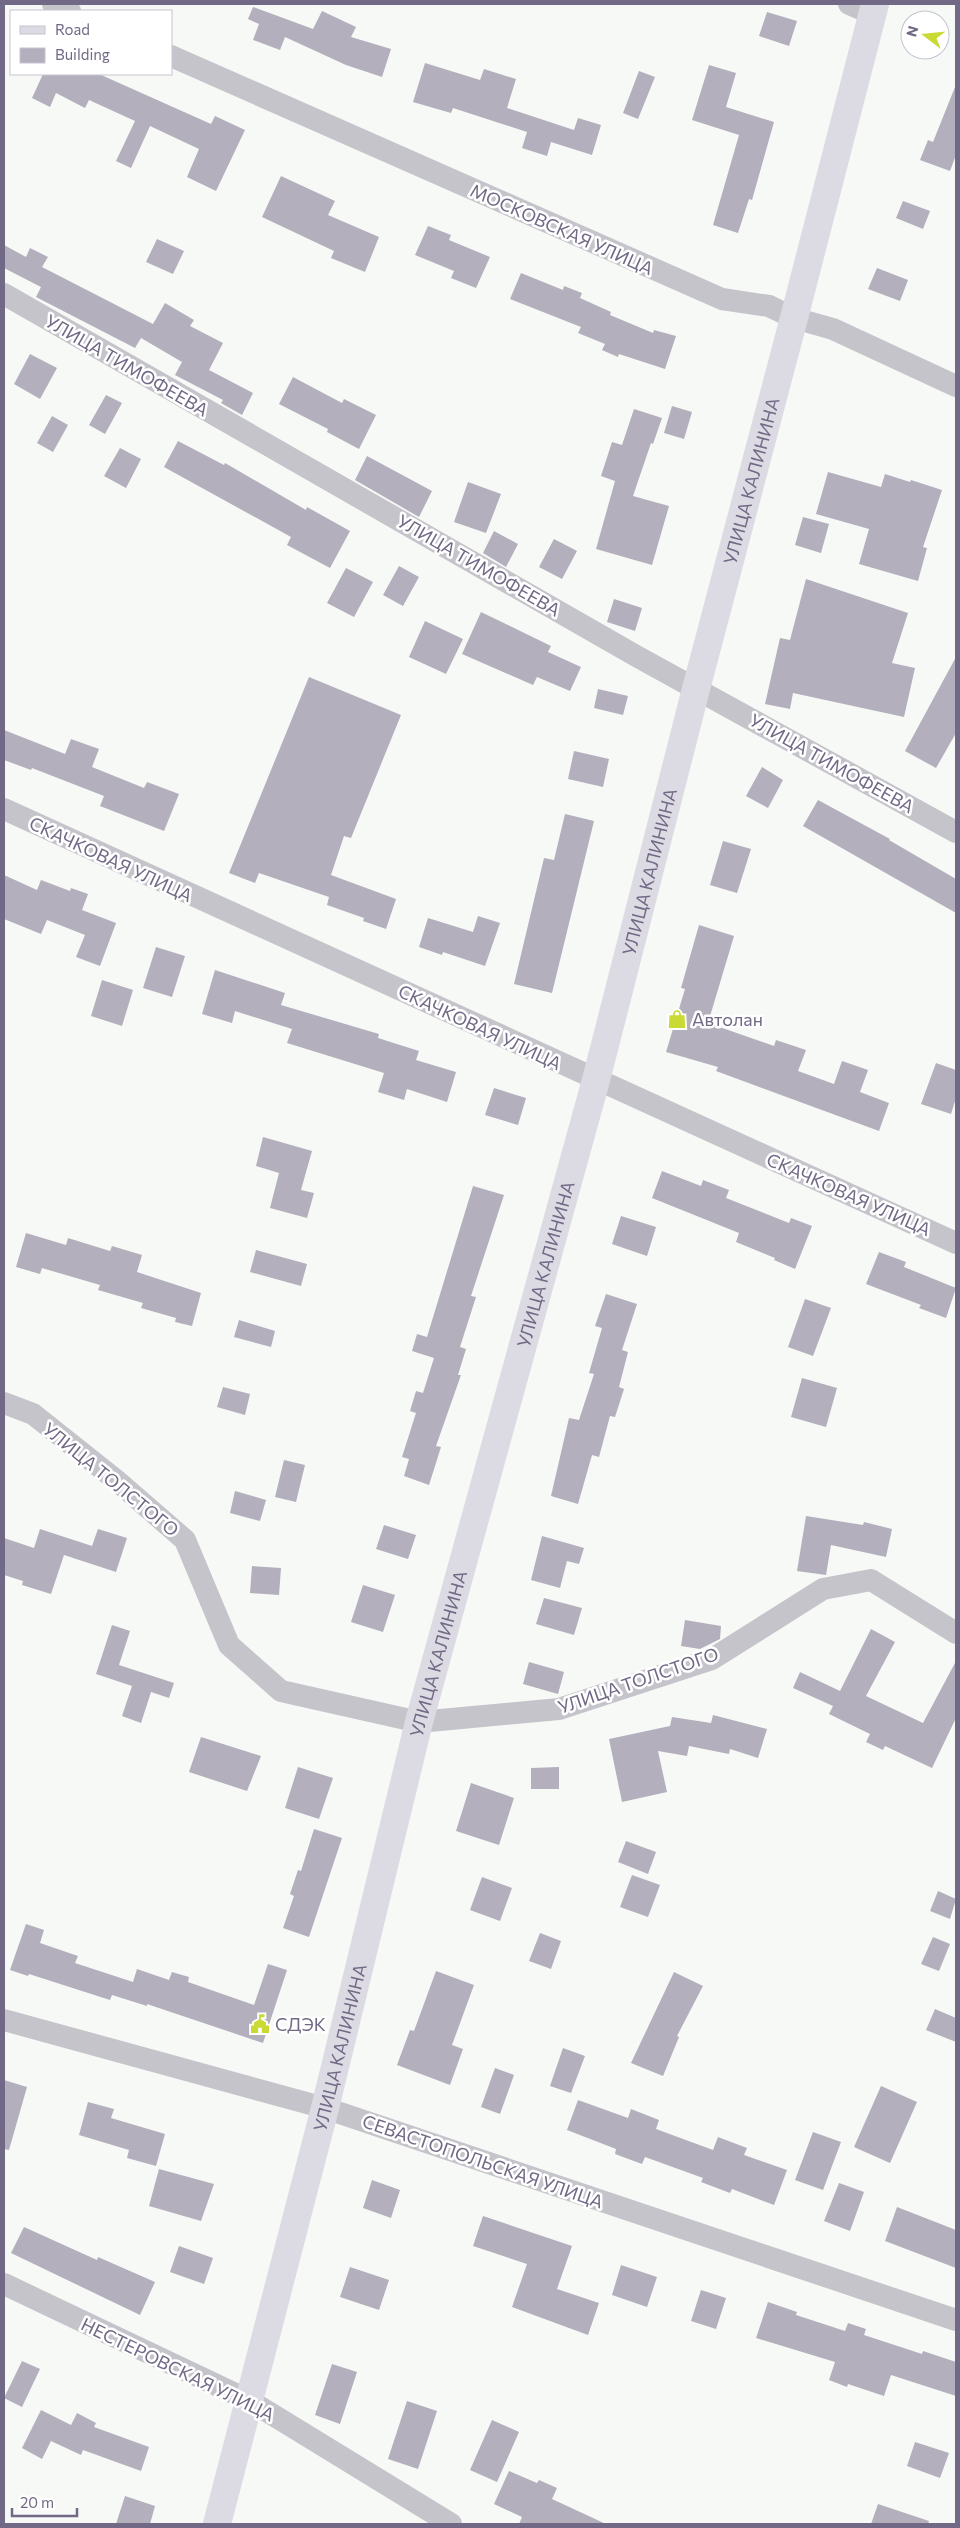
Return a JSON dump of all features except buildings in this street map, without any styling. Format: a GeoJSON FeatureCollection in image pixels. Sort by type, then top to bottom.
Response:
{"type":"FeatureCollection","features":[{"type":"Feature","properties":{"kind":"main road","name":"УЛИЦА КАЛИНИНА"},"geometry":{"type":"LineString","coordinates":[[217,2524],[325,2108],[419,1722],[596,1080],[696,689],[794,318],[865,7]]}},
{"type":"Feature","properties":{"kind":"street"},"geometry":{"type":"LineString","coordinates":[[53,4],[68,10]]}},
{"type":"Feature","properties":{"kind":"street","name":"МОСКОВСКАЯ УЛИЦА"},"geometry":{"type":"LineString","coordinates":[[172,56],[722,299],[769,306],[794,318],[834,329],[956,386]]}},
{"type":"Feature","properties":{"kind":"street","name":"УЛИЦА ТИМОФЕЕВА"},"geometry":{"type":"LineString","coordinates":[[4,294],[696,689],[956,832]]}},
{"type":"Feature","properties":{"kind":"street","name":"СКАЧКОВАЯ УЛИЦА"},"geometry":{"type":"LineString","coordinates":[[4,809],[956,1243]]}},
{"type":"Feature","properties":{"kind":"street","name":"УЛИЦА ТОЛСТОГО"},"geometry":{"type":"LineString","coordinates":[[4,1403],[33,1414],[116,1480],[185,1540],[229,1645],[282,1691],[419,1722],[559,1709],[712,1659],[823,1589],[871,1580],[956,1633]]}},
{"type":"Feature","properties":{"kind":"street","name":"СЕВАСТОПОЛЬСКАЯ УЛИЦА"},"geometry":{"type":"LineString","coordinates":[[4,2020],[325,2108],[956,2320]]}},
{"type":"Feature","properties":{"kind":"street","name":"НЕСТЕРОВСКАЯ УЛИЦА"},"geometry":{"type":"LineString","coordinates":[[4,2284],[250,2401],[451,2524]]}},
{"type":"Feature","properties":{"kind":"place","name":"Автолан"},"geometry":{"type":"Point","coordinates":[677,1019]}},
{"type":"Feature","properties":{"kind":"place","name":"СДЭК"},"geometry":{"type":"Point","coordinates":[260,2024]}}]}
